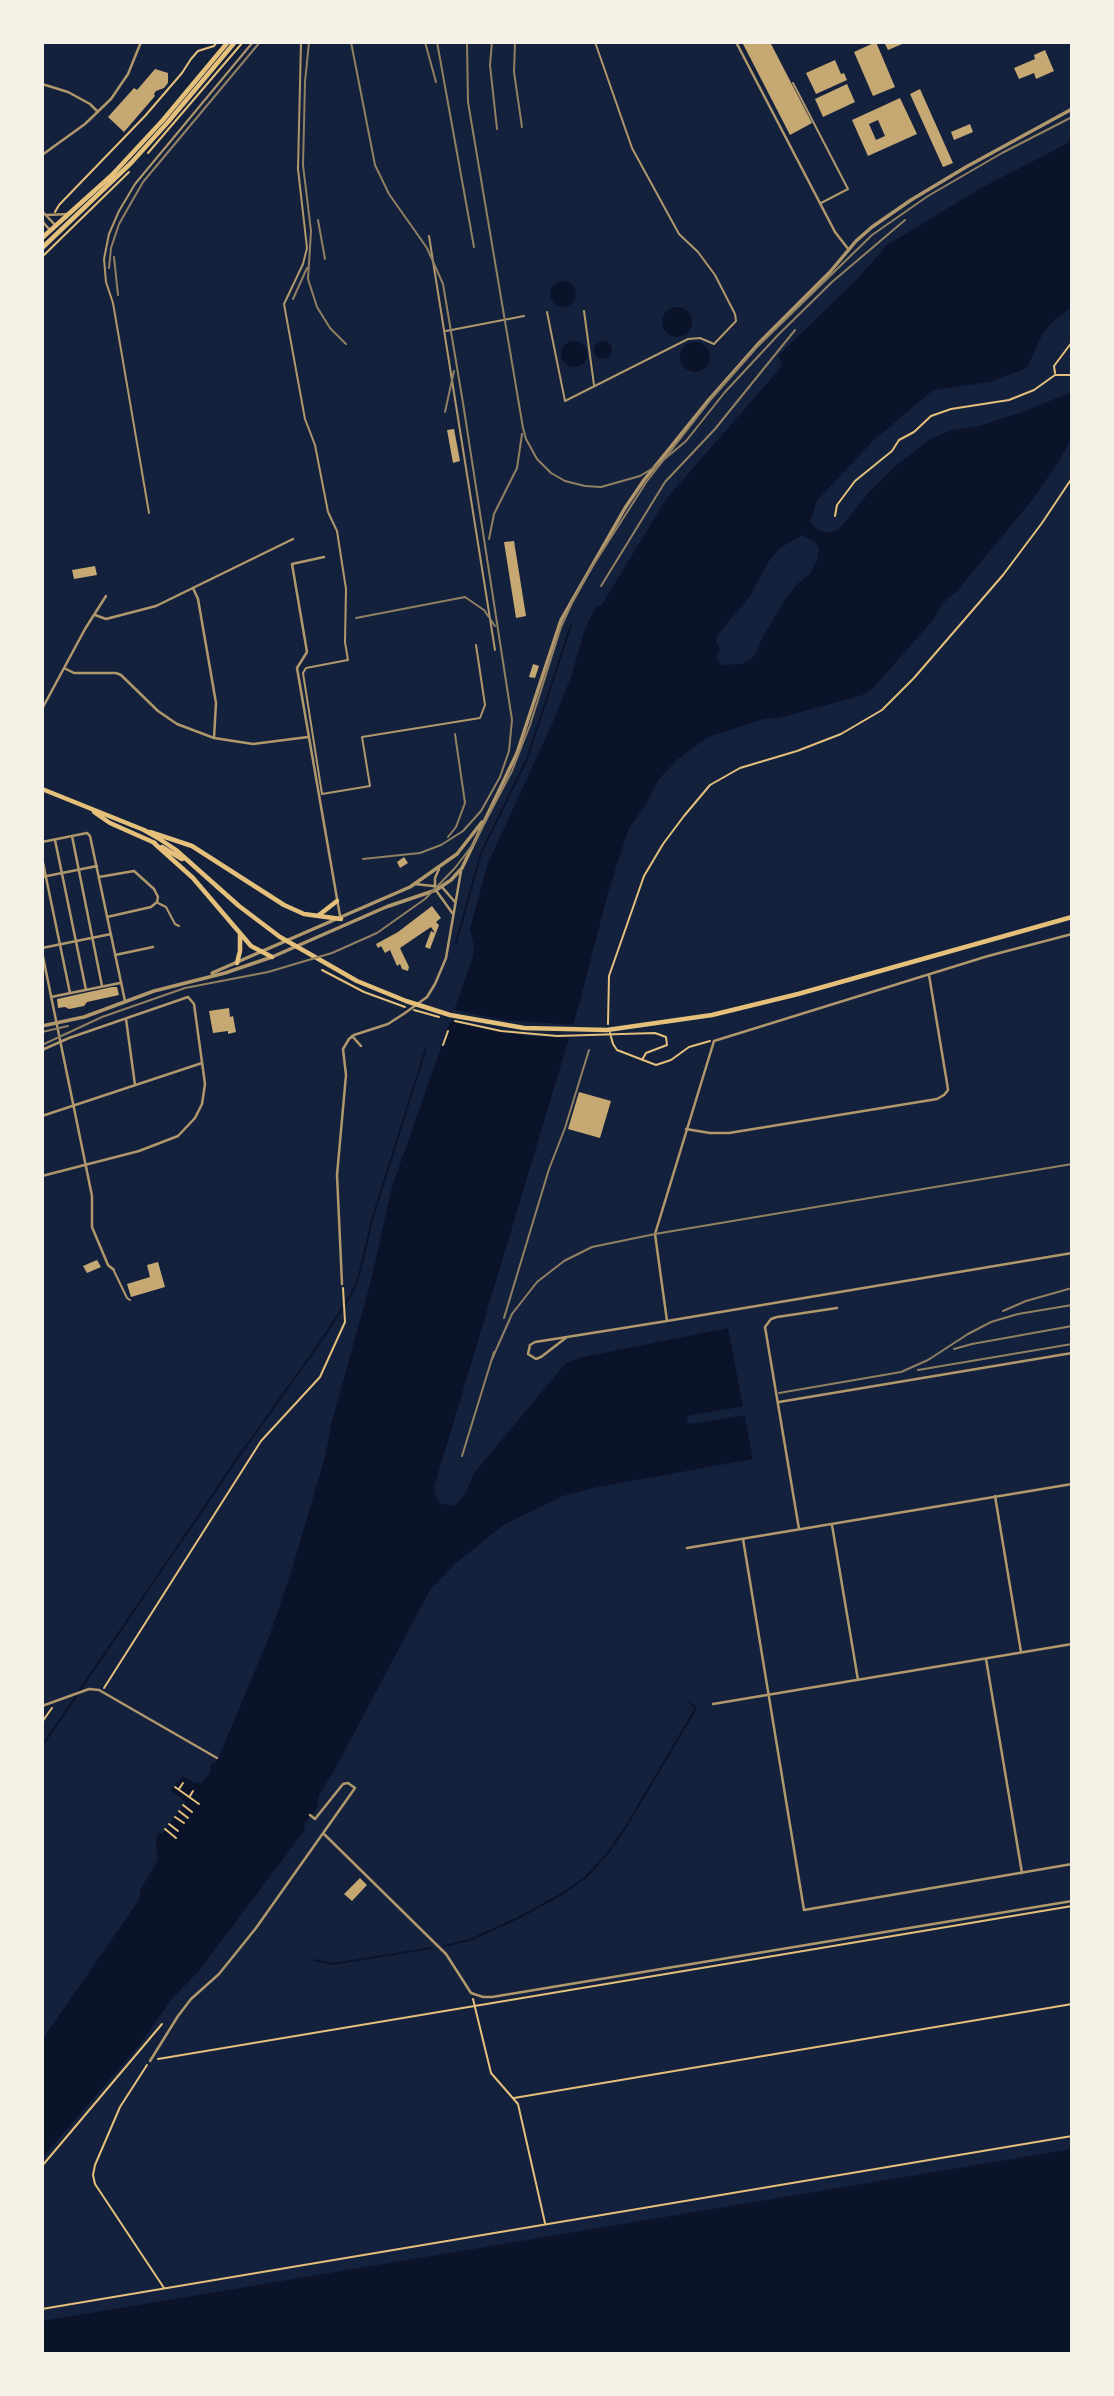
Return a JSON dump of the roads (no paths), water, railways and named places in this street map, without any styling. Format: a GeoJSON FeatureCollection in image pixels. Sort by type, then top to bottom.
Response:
{"type":"FeatureCollection","features":[{"type":"Feature","properties":{"kind":"main road"},"geometry":{"type":"LineString","coordinates":[[42,238],[54,223],[69,214],[128,158],[228,42]]}},
{"type":"Feature","properties":{"kind":"main road"},"geometry":{"type":"LineString","coordinates":[[42,248],[149,143],[236,42]]}},
{"type":"Feature","properties":{"kind":"main road"},"geometry":{"type":"LineString","coordinates":[[54,223],[58,234]]}},
{"type":"Feature","properties":{"kind":"main road"},"geometry":{"type":"LineString","coordinates":[[50,230],[58,234]]}},
{"type":"Feature","properties":{"kind":"main road"},"geometry":{"type":"LineString","coordinates":[[42,789],[90,810],[192,846],[284,905],[304,914],[341,919]]}},
{"type":"Feature","properties":{"kind":"main road"},"geometry":{"type":"LineString","coordinates":[[90,810],[189,863]]}},
{"type":"Feature","properties":{"kind":"main road"},"geometry":{"type":"LineString","coordinates":[[144,830],[176,850],[256,920],[304,953],[357,981],[450,1015],[524,1028],[626,1031],[750,1007],[1072,917]]}},
{"type":"Feature","properties":{"kind":"main road"},"geometry":{"type":"LineString","coordinates":[[154,843],[193,878],[240,934],[272,957]]}},
{"type":"Feature","properties":{"kind":"main road"},"geometry":{"type":"LineString","coordinates":[[316,917],[337,901]]}},
{"type":"Feature","properties":{"kind":"main road"},"geometry":{"type":"LineString","coordinates":[[237,963],[240,934]]}},
{"type":"Feature","properties":{"kind":"street"},"geometry":{"type":"LineString","coordinates":[[42,155],[111,99],[128,74],[141,42]]}},
{"type":"Feature","properties":{"kind":"street"},"geometry":{"type":"LineString","coordinates":[[736,42],[835,232],[849,250]]}},
{"type":"Feature","properties":{"kind":"street"},"geometry":{"type":"LineString","coordinates":[[42,84],[68,92],[90,104],[98,112]]}},
{"type":"Feature","properties":{"kind":"street"},"geometry":{"type":"LineString","coordinates":[[342,1284],[337,1175],[346,1075],[343,1049],[352,1036],[388,1024],[427,997],[435,984],[446,958],[462,868],[523,739],[561,619],[625,508],[644,480],[736,368],[872,228],[921,193],[965,167],[1072,110]]}},
{"type":"Feature","properties":{"kind":"street"},"geometry":{"type":"LineString","coordinates":[[42,211],[54,223]]}},
{"type":"Feature","properties":{"kind":"street"},"geometry":{"type":"LineString","coordinates":[[46,215],[69,214]]}},
{"type":"Feature","properties":{"kind":"street"},"geometry":{"type":"LineString","coordinates":[[42,221],[50,230]]}},
{"type":"Feature","properties":{"kind":"street"},"geometry":{"type":"LineString","coordinates":[[96,615],[106,619],[137,612],[293,539]]}},
{"type":"Feature","properties":{"kind":"street"},"geometry":{"type":"LineString","coordinates":[[324,557],[292,564],[307,652],[297,668],[337,901],[344,926]]}},
{"type":"Feature","properties":{"kind":"street"},"geometry":{"type":"LineString","coordinates":[[193,588],[198,599],[216,703],[214,738]]}},
{"type":"Feature","properties":{"kind":"street"},"geometry":{"type":"LineString","coordinates":[[42,709],[106,596]]}},
{"type":"Feature","properties":{"kind":"street"},"geometry":{"type":"LineString","coordinates":[[64,668],[74,673],[121,675],[158,711],[177,724],[214,738],[253,744],[308,737]]}},
{"type":"Feature","properties":{"kind":"street"},"geometry":{"type":"LineString","coordinates":[[42,1026],[84,1017],[207,975],[341,919],[415,884],[439,869],[467,844],[491,809]]}},
{"type":"Feature","properties":{"kind":"street"},"geometry":{"type":"LineString","coordinates":[[42,842],[89,834],[125,1001]]}},
{"type":"Feature","properties":{"kind":"street"},"geometry":{"type":"LineString","coordinates":[[72,836],[102,986]]}},
{"type":"Feature","properties":{"kind":"street"},"geometry":{"type":"LineString","coordinates":[[55,840],[86,990]]}},
{"type":"Feature","properties":{"kind":"street"},"geometry":{"type":"LineString","coordinates":[[42,858],[70,993]]}},
{"type":"Feature","properties":{"kind":"street"},"geometry":{"type":"LineString","coordinates":[[44,876],[97,866]]}},
{"type":"Feature","properties":{"kind":"street"},"geometry":{"type":"LineString","coordinates":[[207,975],[225,973],[272,957],[386,907],[436,890],[462,868]]}},
{"type":"Feature","properties":{"kind":"street"},"geometry":{"type":"LineString","coordinates":[[439,869],[434,885],[453,914]]}},
{"type":"Feature","properties":{"kind":"street"},"geometry":{"type":"LineString","coordinates":[[99,877],[134,871],[157,892],[157,902],[145,909],[107,917]]}},
{"type":"Feature","properties":{"kind":"street"},"geometry":{"type":"LineString","coordinates":[[415,884],[442,887],[455,902]]}},
{"type":"Feature","properties":{"kind":"street"},"geometry":{"type":"LineString","coordinates":[[111,934],[42,950],[92,1196],[92,1227],[108,1265],[114,1270]]}},
{"type":"Feature","properties":{"kind":"street"},"geometry":{"type":"LineString","coordinates":[[667,1321],[655,1234],[715,1041],[929,974],[1072,934]]}},
{"type":"Feature","properties":{"kind":"street"},"geometry":{"type":"LineString","coordinates":[[115,955],[153,947]]}},
{"type":"Feature","properties":{"kind":"street"},"geometry":{"type":"LineString","coordinates":[[686,1129],[729,1133],[937,1099],[944,1095],[948,1090],[929,974]]}},
{"type":"Feature","properties":{"kind":"street"},"geometry":{"type":"LineString","coordinates":[[51,997],[121,983]]}},
{"type":"Feature","properties":{"kind":"street"},"geometry":{"type":"LineString","coordinates":[[42,1050],[190,998],[194,1004],[205,1094],[188,1128],[165,1143],[42,1175]]}},
{"type":"Feature","properties":{"kind":"street"},"geometry":{"type":"LineString","coordinates":[[125,1019],[135,1085]]}},
{"type":"Feature","properties":{"kind":"street"},"geometry":{"type":"LineString","coordinates":[[352,1036],[361,1046]]}},
{"type":"Feature","properties":{"kind":"street"},"geometry":{"type":"LineString","coordinates":[[42,1115],[202,1063]]}},
{"type":"Feature","properties":{"kind":"street"},"geometry":{"type":"LineString","coordinates":[[567,1337],[541,1357],[536,1359],[528,1354],[530,1345],[535,1342],[1072,1253]]}},
{"type":"Feature","properties":{"kind":"street"},"geometry":{"type":"LineString","coordinates":[[799,1529],[779,1402],[764,1332],[767,1323],[778,1317],[837,1308]]}},
{"type":"Feature","properties":{"kind":"street"},"geometry":{"type":"LineString","coordinates":[[779,1402],[1072,1353]]}},
{"type":"Feature","properties":{"kind":"street"},"geometry":{"type":"LineString","coordinates":[[687,1548],[1072,1483]]}},
{"type":"Feature","properties":{"kind":"street"},"geometry":{"type":"LineString","coordinates":[[995,1496],[1021,1653]]}},
{"type":"Feature","properties":{"kind":"street"},"geometry":{"type":"LineString","coordinates":[[831,1524],[858,1680]]}},
{"type":"Feature","properties":{"kind":"street"},"geometry":{"type":"LineString","coordinates":[[743,1539],[804,1910],[1072,1864]]}},
{"type":"Feature","properties":{"kind":"street"},"geometry":{"type":"LineString","coordinates":[[713,1704],[1072,1644]]}},
{"type":"Feature","properties":{"kind":"street"},"geometry":{"type":"LineString","coordinates":[[986,1658],[1023,1873]]}},
{"type":"Feature","properties":{"kind":"street"},"geometry":{"type":"LineString","coordinates":[[42,1706],[89,1689],[103,1691],[217,1758]]}},
{"type":"Feature","properties":{"kind":"street"},"geometry":{"type":"LineString","coordinates":[[150,2061],[177,2015],[219,1974],[256,1928],[355,1788],[348,1783],[343,1784],[316,1819],[310,1815]]}},
{"type":"Feature","properties":{"kind":"street"},"geometry":{"type":"LineString","coordinates":[[323,1833],[446,1954],[471,1993],[492,1997],[1072,1900]]}},
{"type":"Feature","properties":{"kind":"lane"},"geometry":{"type":"LineString","coordinates":[[149,513],[113,303],[106,282],[104,259],[109,234],[135,184],[253,42]]}},
{"type":"Feature","properties":{"kind":"lane"},"geometry":{"type":"LineString","coordinates":[[301,42],[298,169],[307,248],[303,264],[284,304],[305,419],[315,445],[332,524],[337,531],[346,589],[345,642],[348,660],[306,668],[303,673],[322,794],[370,786],[362,737],[480,718],[485,705],[476,645]]}},
{"type":"Feature","properties":{"kind":"lane"},"geometry":{"type":"LineString","coordinates":[[548,312],[565,401],[688,339],[700,338],[713,344],[732,327],[736,318],[715,275],[673,226],[632,148],[595,42]]}},
{"type":"Feature","properties":{"kind":"lane"},"geometry":{"type":"LineString","coordinates":[[793,83],[848,189],[820,204]]}},
{"type":"Feature","properties":{"kind":"lane"},"geometry":{"type":"LineString","coordinates":[[429,236],[495,650]]}},
{"type":"Feature","properties":{"kind":"lane"},"geometry":{"type":"LineString","coordinates":[[584,311],[594,386]]}},
{"type":"Feature","properties":{"kind":"lane"},"geometry":{"type":"LineString","coordinates":[[445,332],[524,316]]}},
{"type":"Feature","properties":{"kind":"lane"},"geometry":{"type":"LineString","coordinates":[[157,902],[166,907],[175,924],[179,926]]}},
{"type":"Feature","properties":{"kind":"lane"},"geometry":{"type":"LineString","coordinates":[[114,1270],[130,1300]]}},
{"type":"Feature","properties":{"kind":"water"},"geometry":{"type":"Polygon","coordinates":[[[1072,141],[1072,307],[1053,321],[1043,333],[1027,368],[990,382],[933,390],[873,441],[826,491],[817,501],[810,521],[817,530],[829,533],[838,530],[892,469],[929,440],[949,431],[979,426],[1022,412],[1072,392],[1072,437],[1033,499],[873,688],[863,695],[779,718],[764,719],[708,737],[678,759],[658,780],[645,806],[629,828],[610,886],[577,1012],[434,1487],[440,1503],[453,1506],[457,1504],[474,1473],[565,1364],[582,1357],[728,1328],[753,1459],[593,1488],[563,1496],[505,1524],[456,1563],[430,1590],[319,1795],[317,1809],[304,1824],[305,1830],[199,1971],[171,2000],[141,2043],[42,2158],[42,2040],[139,1900],[141,1888],[158,1860],[158,1832],[162,1834],[186,1802],[170,1790],[183,1776],[195,1783],[201,1783],[210,1773],[211,1764],[215,1763],[220,1754],[269,1637],[325,1457],[392,1187],[473,956],[470,928],[488,863],[552,724],[593,612],[598,605],[601,606],[666,499],[782,366],[779,355],[856,280],[887,245],[981,188],[1072,141]],[[802,535],[780,548],[769,561],[750,596],[717,636],[716,642],[720,650],[716,657],[722,665],[741,664],[750,660],[757,652],[762,638],[784,601],[796,585],[810,574],[819,550],[816,543],[802,535]]]}},
{"type":"Feature","properties":{"kind":"water"},"geometry":{"type":"Polygon","coordinates":[[[563,281],[572,285],[576,294],[572,303],[563,307],[554,303],[550,294],[554,285],[563,281]]]}},
{"type":"Feature","properties":{"kind":"water"},"geometry":{"type":"Polygon","coordinates":[[[677,307],[688,311],[692,322],[688,333],[677,337],[666,333],[662,322],[666,311],[677,307]]]}},
{"type":"Feature","properties":{"kind":"water"},"geometry":{"type":"Polygon","coordinates":[[[574,341],[583,345],[587,354],[583,363],[574,367],[565,363],[561,354],[565,345],[574,341]]]}},
{"type":"Feature","properties":{"kind":"water"},"geometry":{"type":"Polygon","coordinates":[[[603,341],[609,344],[612,350],[609,356],[603,359],[597,356],[594,350],[597,344],[603,341]]]}},
{"type":"Feature","properties":{"kind":"water"},"geometry":{"type":"Polygon","coordinates":[[[695,342],[706,346],[710,357],[706,368],[695,372],[684,368],[680,357],[684,346],[695,342]]]}},
{"type":"Feature","properties":{"kind":"water"},"geometry":{"type":"Polygon","coordinates":[[[1072,2149],[1072,2354],[42,2354],[42,2321],[1072,2149]]]}},
{"type":"Feature","properties":{"kind":"waterway"},"geometry":{"type":"LineString","coordinates":[[456,943],[481,853],[527,759],[571,625]]}},
{"type":"Feature","properties":{"kind":"waterway"},"geometry":{"type":"LineString","coordinates":[[42,1746],[352,1293],[426,1048]]}},
{"type":"Feature","properties":{"kind":"waterway"},"geometry":{"type":"LineString","coordinates":[[444,1946],[470,1940],[520,1917],[586,1877],[608,1853],[627,1825],[696,1708],[689,1702]]}},
{"type":"Feature","properties":{"kind":"waterway"},"geometry":{"type":"LineString","coordinates":[[314,1960],[333,1964],[431,1948]]}},
{"type":"Feature","properties":{"kind":"tram line"},"geometry":{"type":"LineString","coordinates":[[42,1045],[102,1017],[185,988],[268,972],[332,953],[377,933],[425,899],[455,868],[474,843],[512,771],[530,725],[561,627],[592,567],[647,481],[712,398],[757,347],[872,235],[928,196],[1002,153],[1072,117]]}},
{"type":"Feature","properties":{"kind":"tram line"},"geometry":{"type":"LineString","coordinates":[[42,1032],[68,1026]]}},
{"type":"Feature","properties":{"kind":"railway"},"geometry":{"type":"LineString","coordinates":[[109,268],[111,248],[119,224],[143,182],[260,42]]}},
{"type":"Feature","properties":{"kind":"railway"},"geometry":{"type":"LineString","coordinates":[[309,42],[303,165],[311,231],[308,279],[317,307],[330,328],[346,344]]}},
{"type":"Feature","properties":{"kind":"railway"},"geometry":{"type":"LineString","coordinates":[[351,42],[375,165],[389,194],[427,248],[443,284],[512,720],[509,751],[500,777],[481,811],[463,831],[441,845],[420,853],[363,859]]}},
{"type":"Feature","properties":{"kind":"railway"},"geometry":{"type":"LineString","coordinates":[[425,42],[436,82]]}},
{"type":"Feature","properties":{"kind":"railway"},"geometry":{"type":"LineString","coordinates":[[437,42],[474,247]]}},
{"type":"Feature","properties":{"kind":"railway"},"geometry":{"type":"LineString","coordinates":[[467,42],[468,102],[523,428],[537,459],[551,473],[565,481],[601,487],[640,476],[655,467],[686,441],[725,392],[778,335],[832,282],[905,220]]}},
{"type":"Feature","properties":{"kind":"railway"},"geometry":{"type":"LineString","coordinates":[[492,42],[490,65],[497,129]]}},
{"type":"Feature","properties":{"kind":"railway"},"geometry":{"type":"LineString","coordinates":[[515,42],[514,72],[522,127]]}},
{"type":"Feature","properties":{"kind":"railway"},"geometry":{"type":"LineString","coordinates":[[318,220],[325,259]]}},
{"type":"Feature","properties":{"kind":"railway"},"geometry":{"type":"LineString","coordinates":[[114,257],[118,295]]}},
{"type":"Feature","properties":{"kind":"railway"},"geometry":{"type":"LineString","coordinates":[[293,299],[307,268]]}},
{"type":"Feature","properties":{"kind":"railway"},"geometry":{"type":"LineString","coordinates":[[601,586],[665,482],[715,429],[795,330]]}},
{"type":"Feature","properties":{"kind":"railway"},"geometry":{"type":"LineString","coordinates":[[445,412],[454,371]]}},
{"type":"Feature","properties":{"kind":"railway"},"geometry":{"type":"LineString","coordinates":[[489,539],[494,514],[517,468],[522,434]]}},
{"type":"Feature","properties":{"kind":"railway"},"geometry":{"type":"LineString","coordinates":[[356,618],[465,597],[484,610],[495,626]]}},
{"type":"Feature","properties":{"kind":"railway"},"geometry":{"type":"LineString","coordinates":[[448,837],[456,827],[465,803],[455,734]]}},
{"type":"Feature","properties":{"kind":"railway"},"geometry":{"type":"LineString","coordinates":[[504,1318],[549,1169],[565,1128],[589,1050]]}},
{"type":"Feature","properties":{"kind":"railway"},"geometry":{"type":"LineString","coordinates":[[492,1359],[512,1314],[537,1282],[564,1261],[592,1247],[1072,1164]]}},
{"type":"Feature","properties":{"kind":"railway"},"geometry":{"type":"LineString","coordinates":[[1003,1311],[1026,1301],[1072,1288]]}},
{"type":"Feature","properties":{"kind":"railway"},"geometry":{"type":"LineString","coordinates":[[779,1393],[901,1372],[928,1360],[991,1322],[1018,1314],[1072,1305]]}},
{"type":"Feature","properties":{"kind":"railway"},"geometry":{"type":"LineString","coordinates":[[954,1349],[1072,1326]]}},
{"type":"Feature","properties":{"kind":"railway"},"geometry":{"type":"LineString","coordinates":[[918,1370],[1072,1344]]}},
{"type":"Feature","properties":{"kind":"railway"},"geometry":{"type":"LineString","coordinates":[[462,1456],[494,1352]]}}]}
